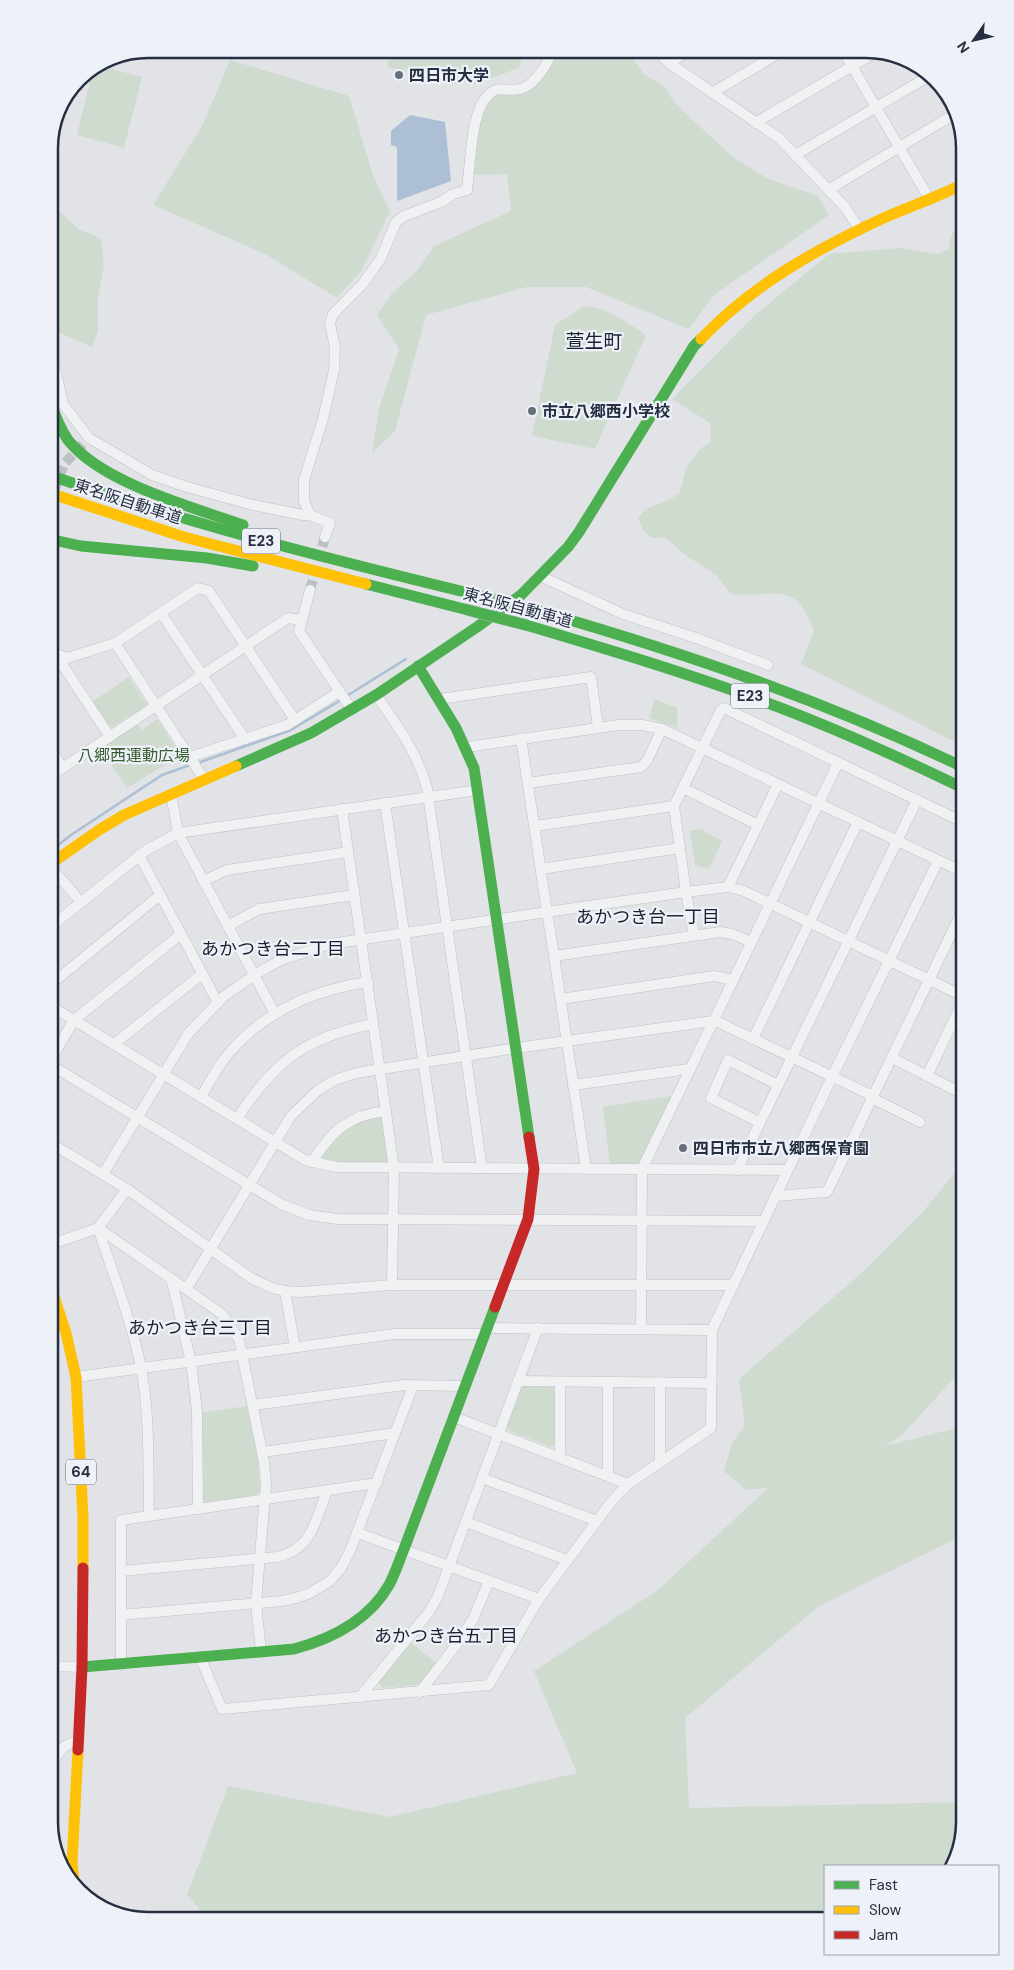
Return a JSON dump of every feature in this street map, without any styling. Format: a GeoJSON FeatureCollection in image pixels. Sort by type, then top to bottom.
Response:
{"type":"FeatureCollection","features":[{"type":"Feature","properties":{"kind":"main road"},"geometry":{"type":"LineString","coordinates":[[58,859],[99,830],[124,816],[311,732],[345,699],[376,695],[478,627],[521,595],[579,532],[686,358],[706,332],[727,312],[820,250],[956,187]]}},
{"type":"Feature","properties":{"kind":"main road"},"geometry":{"type":"LineString","coordinates":[[58,422],[64,434],[85,457],[118,476],[184,504],[408,578]]}},
{"type":"Feature","properties":{"kind":"main road","name":"東名阪自動車道"},"geometry":{"type":"LineString","coordinates":[[58,478],[186,520],[261,541],[539,611],[678,651],[787,690],[888,732],[956,764]]}},
{"type":"Feature","properties":{"kind":"main road","name":"東名阪自動車道"},"geometry":{"type":"LineString","coordinates":[[58,496],[184,537],[526,625],[674,670],[756,698],[834,729],[912,762],[956,784]]}},
{"type":"Feature","properties":{"kind":"main road"},"geometry":{"type":"LineString","coordinates":[[58,541],[81,546],[207,558],[401,594]]}},
{"type":"Feature","properties":{"kind":"main road"},"geometry":{"type":"LineString","coordinates":[[82,1667],[305,1647],[327,1639],[347,1628],[369,1610],[384,1593],[404,1549],[528,1219],[534,1169],[474,768],[467,747],[440,699],[418,666]]}},
{"type":"Feature","properties":{"kind":"main road","name":"64"},"geometry":{"type":"LineString","coordinates":[[58,1309],[66,1333],[76,1377],[83,1518],[82,1667],[73,1872]]}},
{"type":"Feature","properties":{"kind":"street"},"geometry":{"type":"LineString","coordinates":[[310,515],[304,502],[304,480],[323,419],[334,370],[335,348],[330,323],[333,314],[362,285],[381,258],[396,222],[404,216],[441,202],[453,194],[467,190],[473,135],[479,109],[484,100],[496,89],[516,90],[527,87],[548,58]]}},
{"type":"Feature","properties":{"kind":"street"},"geometry":{"type":"LineString","coordinates":[[664,58],[779,138],[845,207],[860,230]]}},
{"type":"Feature","properties":{"kind":"street"},"geometry":{"type":"LineString","coordinates":[[669,63],[677,58]]}},
{"type":"Feature","properties":{"kind":"street"},"geometry":{"type":"LineString","coordinates":[[712,93],[771,58]]}},
{"type":"Feature","properties":{"kind":"street"},"geometry":{"type":"LineString","coordinates":[[847,58],[901,147],[930,200]]}},
{"type":"Feature","properties":{"kind":"street"},"geometry":{"type":"LineString","coordinates":[[755,123],[866,58]]}},
{"type":"Feature","properties":{"kind":"street"},"geometry":{"type":"LineString","coordinates":[[795,155],[924,78]]}},
{"type":"Feature","properties":{"kind":"street"},"geometry":{"type":"LineString","coordinates":[[828,190],[951,116]]}},
{"type":"Feature","properties":{"kind":"street"},"geometry":{"type":"LineString","coordinates":[[58,382],[63,404],[87,441],[146,472],[174,483],[253,505],[310,515],[330,522],[325,537]]}},
{"type":"Feature","properties":{"kind":"street"},"geometry":{"type":"LineString","coordinates":[[540,576],[624,614],[768,665]]}},
{"type":"Feature","properties":{"kind":"street"},"geometry":{"type":"LineString","coordinates":[[58,655],[67,658],[115,644],[198,588],[209,591],[295,720]]}},
{"type":"Feature","properties":{"kind":"street"},"geometry":{"type":"LineString","coordinates":[[193,762],[245,739],[287,725],[345,699],[299,631],[310,590]]}},
{"type":"Feature","properties":{"kind":"street"},"geometry":{"type":"LineString","coordinates":[[161,613],[245,739]]}},
{"type":"Feature","properties":{"kind":"street"},"geometry":{"type":"LineString","coordinates":[[58,771],[288,618],[301,620]]}},
{"type":"Feature","properties":{"kind":"street"},"geometry":{"type":"LineString","coordinates":[[115,644],[204,780]]}},
{"type":"Feature","properties":{"kind":"street"},"geometry":{"type":"LineString","coordinates":[[58,662],[110,737]]}},
{"type":"Feature","properties":{"kind":"street"},"geometry":{"type":"LineString","coordinates":[[440,699],[591,677],[598,727]]}},
{"type":"Feature","properties":{"kind":"street"},"geometry":{"type":"LineString","coordinates":[[376,695],[413,751],[422,769],[428,797],[482,1168]]}},
{"type":"Feature","properties":{"kind":"street"},"geometry":{"type":"LineString","coordinates":[[694,935],[674,806],[702,747],[721,710],[724,708],[956,819]]}},
{"type":"Feature","properties":{"kind":"street"},"geometry":{"type":"LineString","coordinates":[[467,747],[629,724],[662,729],[956,869]]}},
{"type":"Feature","properties":{"kind":"street"},"geometry":{"type":"LineString","coordinates":[[528,783],[641,767],[647,762],[662,729]]}},
{"type":"Feature","properties":{"kind":"street"},"geometry":{"type":"LineString","coordinates":[[521,738],[586,1170]]}},
{"type":"Feature","properties":{"kind":"street"},"geometry":{"type":"LineString","coordinates":[[58,760],[63,768]]}},
{"type":"Feature","properties":{"kind":"street"},"geometry":{"type":"LineString","coordinates":[[641,1329],[642,1169],[838,762]]}},
{"type":"Feature","properties":{"kind":"street"},"geometry":{"type":"LineString","coordinates":[[728,887],[778,784]]}},
{"type":"Feature","properties":{"kind":"street"},"geometry":{"type":"LineString","coordinates":[[683,788],[758,825]]}},
{"type":"Feature","properties":{"kind":"street"},"geometry":{"type":"LineString","coordinates":[[58,921],[138,856],[178,833],[478,790]]}},
{"type":"Feature","properties":{"kind":"street"},"geometry":{"type":"LineString","coordinates":[[171,794],[178,833],[275,1014]]}},
{"type":"Feature","properties":{"kind":"street"},"geometry":{"type":"LineString","coordinates":[[737,1170],[917,800]]}},
{"type":"Feature","properties":{"kind":"street"},"geometry":{"type":"LineString","coordinates":[[385,803],[439,1168]]}},
{"type":"Feature","properties":{"kind":"street"},"geometry":{"type":"LineString","coordinates":[[535,826],[674,806]]}},
{"type":"Feature","properties":{"kind":"street"},"geometry":{"type":"LineString","coordinates":[[342,809],[394,1168],[392,1284]]}},
{"type":"Feature","properties":{"kind":"street"},"geometry":{"type":"LineString","coordinates":[[753,1039],[858,822]]}},
{"type":"Feature","properties":{"kind":"street"},"geometry":{"type":"LineString","coordinates":[[541,869],[680,848]]}},
{"type":"Feature","properties":{"kind":"street"},"geometry":{"type":"LineString","coordinates":[[203,880],[227,870],[348,852]]}},
{"type":"Feature","properties":{"kind":"street"},"geometry":{"type":"LineString","coordinates":[[138,856],[218,1002]]}},
{"type":"Feature","properties":{"kind":"street"},"geometry":{"type":"LineString","coordinates":[[200,1657],[222,1709],[489,1685],[539,1599],[597,1521],[628,1484],[711,1428],[712,1330],[787,1170],[938,861]]}},
{"type":"Feature","properties":{"kind":"street"},"geometry":{"type":"LineString","coordinates":[[58,875],[81,902]]}},
{"type":"Feature","properties":{"kind":"street"},"geometry":{"type":"LineString","coordinates":[[103,1174],[188,1034],[218,1002],[254,975],[281,960],[330,944],[728,887],[744,891],[770,903],[956,992]]}},
{"type":"Feature","properties":{"kind":"street"},"geometry":{"type":"LineString","coordinates":[[58,979],[160,895]]}},
{"type":"Feature","properties":{"kind":"street"},"geometry":{"type":"LineString","coordinates":[[228,926],[256,910],[354,895]]}},
{"type":"Feature","properties":{"kind":"street"},"geometry":{"type":"LineString","coordinates":[[775,1196],[828,1192],[956,924]]}},
{"type":"Feature","properties":{"kind":"street"},"geometry":{"type":"LineString","coordinates":[[554,956],[726,932],[751,942]]}},
{"type":"Feature","properties":{"kind":"street"},"geometry":{"type":"LineString","coordinates":[[58,1048],[74,1020],[181,934]]}},
{"type":"Feature","properties":{"kind":"street"},"geometry":{"type":"LineString","coordinates":[[114,1044],[202,974]]}},
{"type":"Feature","properties":{"kind":"street"},"geometry":{"type":"LineString","coordinates":[[560,999],[714,976],[733,980]]}},
{"type":"Feature","properties":{"kind":"street"},"geometry":{"type":"LineString","coordinates":[[201,1096],[230,1053],[253,1030],[275,1014],[318,994],[346,985],[368,982]]}},
{"type":"Feature","properties":{"kind":"street"},"geometry":{"type":"LineString","coordinates":[[58,1010],[275,1142],[312,1162],[336,1167],[394,1168],[787,1170]]}},
{"type":"Feature","properties":{"kind":"street"},"geometry":{"type":"LineString","coordinates":[[927,1076],[956,1016]]}},
{"type":"Feature","properties":{"kind":"street"},"geometry":{"type":"LineString","coordinates":[[187,1288],[291,1116],[317,1091],[346,1076],[380,1068],[713,1021],[873,1097],[920,1122]]}},
{"type":"Feature","properties":{"kind":"street"},"geometry":{"type":"LineString","coordinates":[[238,1119],[251,1096],[271,1072],[303,1047],[338,1032],[373,1024]]}},
{"type":"Feature","properties":{"kind":"street"},"geometry":{"type":"LineString","coordinates":[[892,1058],[956,1090]]}},
{"type":"Feature","properties":{"kind":"street"},"geometry":{"type":"LineString","coordinates":[[759,1122],[711,1098],[728,1060],[778,1085]]}},
{"type":"Feature","properties":{"kind":"street"},"geometry":{"type":"LineString","coordinates":[[58,1069],[281,1204],[310,1215],[328,1219],[764,1221]]}},
{"type":"Feature","properties":{"kind":"street"},"geometry":{"type":"LineString","coordinates":[[573,1085],[689,1069]]}},
{"type":"Feature","properties":{"kind":"street"},"geometry":{"type":"LineString","coordinates":[[312,1162],[328,1138],[338,1128],[354,1119],[386,1111]]}},
{"type":"Feature","properties":{"kind":"street"},"geometry":{"type":"LineString","coordinates":[[58,1147],[127,1190],[251,1278],[262,1284],[285,1291],[300,1292],[392,1284],[734,1285]]}},
{"type":"Feature","properties":{"kind":"street"},"geometry":{"type":"LineString","coordinates":[[58,1243],[98,1228],[127,1190]]}},
{"type":"Feature","properties":{"kind":"street"},"geometry":{"type":"LineString","coordinates":[[98,1228],[187,1288],[227,1319],[237,1333],[263,1452],[266,1484],[256,1603],[261,1652]]}},
{"type":"Feature","properties":{"kind":"street"},"geometry":{"type":"LineString","coordinates":[[98,1228],[122,1297],[141,1368],[146,1407],[149,1515]]}},
{"type":"Feature","properties":{"kind":"street"},"geometry":{"type":"LineString","coordinates":[[171,1278],[191,1362],[197,1410],[198,1508]]}},
{"type":"Feature","properties":{"kind":"street"},"geometry":{"type":"LineString","coordinates":[[285,1291],[295,1347]]}},
{"type":"Feature","properties":{"kind":"street"},"geometry":{"type":"LineString","coordinates":[[76,1377],[394,1334],[538,1328],[712,1330]]}},
{"type":"Feature","properties":{"kind":"street"},"geometry":{"type":"LineString","coordinates":[[360,1697],[429,1612],[438,1596],[538,1328]]}},
{"type":"Feature","properties":{"kind":"street"},"geometry":{"type":"LineString","coordinates":[[518,1382],[711,1383]]}},
{"type":"Feature","properties":{"kind":"street"},"geometry":{"type":"LineString","coordinates":[[560,1382],[560,1457]]}},
{"type":"Feature","properties":{"kind":"street"},"geometry":{"type":"LineString","coordinates":[[608,1382],[608,1474]]}},
{"type":"Feature","properties":{"kind":"street"},"geometry":{"type":"LineString","coordinates":[[660,1382],[660,1461]]}},
{"type":"Feature","properties":{"kind":"street"},"geometry":{"type":"LineString","coordinates":[[253,1406],[413,1386],[464,1386]]}},
{"type":"Feature","properties":{"kind":"street"},"geometry":{"type":"LineString","coordinates":[[121,1615],[282,1601],[302,1596],[330,1581],[341,1568],[358,1533],[413,1386]]}},
{"type":"Feature","properties":{"kind":"street"},"geometry":{"type":"LineString","coordinates":[[454,1417],[608,1474],[628,1484]]}},
{"type":"Feature","properties":{"kind":"street"},"geometry":{"type":"LineString","coordinates":[[263,1452],[395,1433]]}},
{"type":"Feature","properties":{"kind":"street"},"geometry":{"type":"LineString","coordinates":[[482,1478],[597,1521]]}},
{"type":"Feature","properties":{"kind":"street"},"geometry":{"type":"LineString","coordinates":[[121,1665],[121,1520],[377,1483]]}},
{"type":"Feature","properties":{"kind":"street"},"geometry":{"type":"LineString","coordinates":[[121,1571],[286,1555],[300,1547],[312,1531],[327,1491]]}},
{"type":"Feature","properties":{"kind":"street"},"geometry":{"type":"LineString","coordinates":[[466,1522],[567,1560]]}},
{"type":"Feature","properties":{"kind":"street"},"geometry":{"type":"LineString","coordinates":[[358,1533],[539,1599]]}},
{"type":"Feature","properties":{"kind":"street"},"geometry":{"type":"LineString","coordinates":[[420,1692],[460,1640],[473,1619],[489,1580]]}},
{"type":"Feature","properties":{"kind":"street"},"geometry":{"type":"LineString","coordinates":[[58,1666],[82,1667]]}},
{"type":"Feature","properties":{"kind":"street"},"geometry":{"type":"LineString","coordinates":[[58,1754],[65,1746],[78,1740]]}},
{"type":"Feature","properties":{"kind":"green space"},"geometry":{"type":"Polygon","coordinates":[[[389,58],[522,58],[519,68],[476,84],[387,67],[389,58]]]}},
{"type":"Feature","properties":{"kind":"green space"},"geometry":{"type":"Polygon","coordinates":[[[554,58],[632,58],[644,74],[666,88],[672,99],[683,111],[733,157],[768,179],[818,196],[829,215],[714,295],[689,329],[586,287],[527,287],[426,315],[395,431],[372,453],[380,405],[399,349],[377,315],[392,293],[417,271],[434,246],[511,211],[507,174],[474,175],[477,131],[486,104],[499,94],[527,91],[537,83],[554,58]]]}},
{"type":"Feature","properties":{"kind":"green space"},"geometry":{"type":"Polygon","coordinates":[[[230,60],[349,96],[373,175],[390,212],[361,271],[337,298],[265,254],[153,205],[202,126],[230,60]]]}},
{"type":"Feature","properties":{"kind":"green space"},"geometry":{"type":"Polygon","coordinates":[[[107,68],[142,77],[124,148],[77,135],[91,78],[107,68]]]}},
{"type":"Feature","properties":{"kind":"green space"},"geometry":{"type":"Polygon","coordinates":[[[58,210],[78,229],[101,240],[104,266],[98,297],[98,330],[92,347],[58,332],[58,210]]]}},
{"type":"Feature","properties":{"kind":"green space"},"geometry":{"type":"Polygon","coordinates":[[[956,227],[956,742],[801,664],[814,631],[807,614],[799,603],[791,597],[782,594],[731,594],[715,574],[684,554],[665,537],[652,538],[643,530],[638,518],[646,509],[671,499],[680,492],[686,468],[700,449],[711,441],[710,423],[672,399],[755,315],[829,254],[900,248],[939,254],[949,249],[951,236],[956,227]]]}},
{"type":"Feature","properties":{"kind":"green space"},"geometry":{"type":"Polygon","coordinates":[[[584,306],[609,312],[646,335],[595,449],[532,436],[555,325],[584,306]]]}},
{"type":"Feature","properties":{"kind":"green space"},"geometry":{"type":"Polygon","coordinates":[[[129,677],[147,705],[113,727],[107,726],[92,702],[129,677]]]}},
{"type":"Feature","properties":{"kind":"green space"},"geometry":{"type":"Polygon","coordinates":[[[655,699],[677,708],[677,728],[649,718],[655,699]]]}},
{"type":"Feature","properties":{"kind":"green space","name":"八郷西運動広場"},"geometry":{"type":"Polygon","coordinates":[[[157,719],[180,755],[127,788],[100,748],[137,724],[142,730],[157,719]]]}},
{"type":"Feature","properties":{"kind":"green space"},"geometry":{"type":"Polygon","coordinates":[[[700,829],[722,841],[709,869],[695,865],[690,831],[700,829]]]}},
{"type":"Feature","properties":{"kind":"green space"},"geometry":{"type":"Polygon","coordinates":[[[672,1096],[640,1163],[637,1166],[610,1165],[603,1107],[672,1096]]]}},
{"type":"Feature","properties":{"kind":"green space"},"geometry":{"type":"Polygon","coordinates":[[[379,1116],[383,1118],[389,1160],[387,1163],[340,1164],[322,1160],[319,1156],[344,1129],[358,1122],[379,1116]]]}},
{"type":"Feature","properties":{"kind":"green space"},"geometry":{"type":"Polygon","coordinates":[[[956,1171],[956,1376],[902,1435],[884,1446],[956,1428],[956,1538],[818,1607],[685,1718],[689,1808],[956,1802],[956,1834],[950,1857],[945,1865],[824,1865],[824,1912],[202,1912],[187,1895],[228,1786],[390,1817],[577,1773],[534,1671],[658,1590],[768,1488],[746,1490],[724,1471],[732,1443],[745,1426],[739,1379],[865,1270],[922,1213],[956,1171]]]}},
{"type":"Feature","properties":{"kind":"green space"},"geometry":{"type":"Polygon","coordinates":[[[527,1384],[553,1384],[557,1390],[556,1445],[551,1447],[509,1431],[506,1425],[519,1390],[527,1384]]]}},
{"type":"Feature","properties":{"kind":"green space"},"geometry":{"type":"Polygon","coordinates":[[[247,1406],[258,1460],[260,1491],[254,1496],[207,1503],[202,1499],[200,1413],[247,1406]]]}},
{"type":"Feature","properties":{"kind":"green space"},"geometry":{"type":"Polygon","coordinates":[[[410,1642],[437,1664],[424,1681],[416,1685],[382,1688],[379,1682],[410,1642]]]}},
{"type":"Feature","properties":{"kind":"water"},"geometry":{"type":"Polygon","coordinates":[[[410,115],[445,122],[451,181],[397,201],[397,147],[391,145],[391,131],[410,115]]]}},
{"type":"Feature","properties":{"kind":"waterway"},"geometry":{"type":"LineString","coordinates":[[345,697],[406,659]]}},
{"type":"Feature","properties":{"kind":"waterway"},"geometry":{"type":"LineString","coordinates":[[198,763],[291,730],[341,700]]}},
{"type":"Feature","properties":{"kind":"waterway"},"geometry":{"type":"LineString","coordinates":[[58,845],[162,775],[193,764]]}},
{"type":"Feature","properties":{"kind":"tunnel"},"geometry":{"type":"LineString","coordinates":[[58,480],[64,464],[84,443]]}},
{"type":"Feature","properties":{"kind":"tunnel"},"geometry":{"type":"LineString","coordinates":[[310,590],[325,537]]}},
{"type":"Feature","properties":{"kind":"traffic: fast"},"geometry":{"type":"LineString","coordinates":[[236,766],[311,733],[376,695],[521,595],[568,547],[579,532],[694,346],[701,339]]}},
{"type":"Feature","properties":{"kind":"traffic: fast"},"geometry":{"type":"LineString","coordinates":[[58,422],[68,440],[83,455],[103,469],[149,492],[243,525]]}},
{"type":"Feature","properties":{"kind":"traffic: fast"},"geometry":{"type":"LineString","coordinates":[[58,478],[155,510],[315,555],[477,595]]}},
{"type":"Feature","properties":{"kind":"traffic: fast"},"geometry":{"type":"LineString","coordinates":[[58,541],[81,546],[207,558],[253,566]]}},
{"type":"Feature","properties":{"kind":"traffic: fast"},"geometry":{"type":"LineString","coordinates":[[366,584],[468,610]]}},
{"type":"Feature","properties":{"kind":"traffic: fast"},"geometry":{"type":"LineString","coordinates":[[477,595],[539,611]]}},
{"type":"Feature","properties":{"kind":"traffic: fast"},"geometry":{"type":"LineString","coordinates":[[468,610],[526,625]]}},
{"type":"Feature","properties":{"kind":"traffic: fast"},"geometry":{"type":"LineString","coordinates":[[539,611],[649,644],[755,680],[860,721],[956,764]]}},
{"type":"Feature","properties":{"kind":"traffic: fast"},"geometry":{"type":"LineString","coordinates":[[526,625],[671,669],[757,699],[862,741],[956,785]]}},
{"type":"Feature","properties":{"kind":"traffic: fast"},"geometry":{"type":"LineString","coordinates":[[418,666],[456,728],[474,768],[529,1137]]}},
{"type":"Feature","properties":{"kind":"traffic: fast"},"geometry":{"type":"LineString","coordinates":[[82,1667],[294,1649],[335,1634],[360,1618],[381,1597],[393,1576],[495,1307]]}},
{"type":"Feature","properties":{"kind":"traffic: slow"},"geometry":{"type":"LineString","coordinates":[[701,339],[743,301],[788,268],[888,216],[956,187]]}},
{"type":"Feature","properties":{"kind":"traffic: slow"},"geometry":{"type":"LineString","coordinates":[[58,496],[184,537],[366,584]]}},
{"type":"Feature","properties":{"kind":"traffic: slow"},"geometry":{"type":"LineString","coordinates":[[58,859],[124,815],[236,766]]}},
{"type":"Feature","properties":{"kind":"traffic: slow"},"geometry":{"type":"LineString","coordinates":[[58,1309],[66,1333],[76,1377],[83,1518],[83,1568]]}},
{"type":"Feature","properties":{"kind":"traffic: slow"},"geometry":{"type":"LineString","coordinates":[[73,1873],[78,1750]]}},
{"type":"Feature","properties":{"kind":"traffic: jam"},"geometry":{"type":"LineString","coordinates":[[495,1307],[528,1219],[534,1169],[529,1137]]}},
{"type":"Feature","properties":{"kind":"traffic: jam"},"geometry":{"type":"LineString","coordinates":[[78,1750],[82,1667],[83,1568]]}},
{"type":"Feature","properties":{"kind":"place","name":"四日市大学"},"geometry":{"type":"Point","coordinates":[399,75]}},
{"type":"Feature","properties":{"kind":"place","name":"市立八郷西小学校"},"geometry":{"type":"Point","coordinates":[532,411]}},
{"type":"Feature","properties":{"kind":"place","name":"四日市市立八郷西保育園"},"geometry":{"type":"Point","coordinates":[683,1148]}},
{"type":"Feature","properties":{"kind":"district","name":"萱生町"},"geometry":{"type":"Point","coordinates":[594,341]}},
{"type":"Feature","properties":{"kind":"district","name":"あかつき台一丁目"},"geometry":{"type":"Point","coordinates":[648,917]}},
{"type":"Feature","properties":{"kind":"district","name":"あかつき台二丁目"},"geometry":{"type":"Point","coordinates":[273,949]}},
{"type":"Feature","properties":{"kind":"district","name":"あかつき台三丁目"},"geometry":{"type":"Point","coordinates":[200,1328]}},
{"type":"Feature","properties":{"kind":"district","name":"あかつき台五丁目"},"geometry":{"type":"Point","coordinates":[446,1636]}}]}
